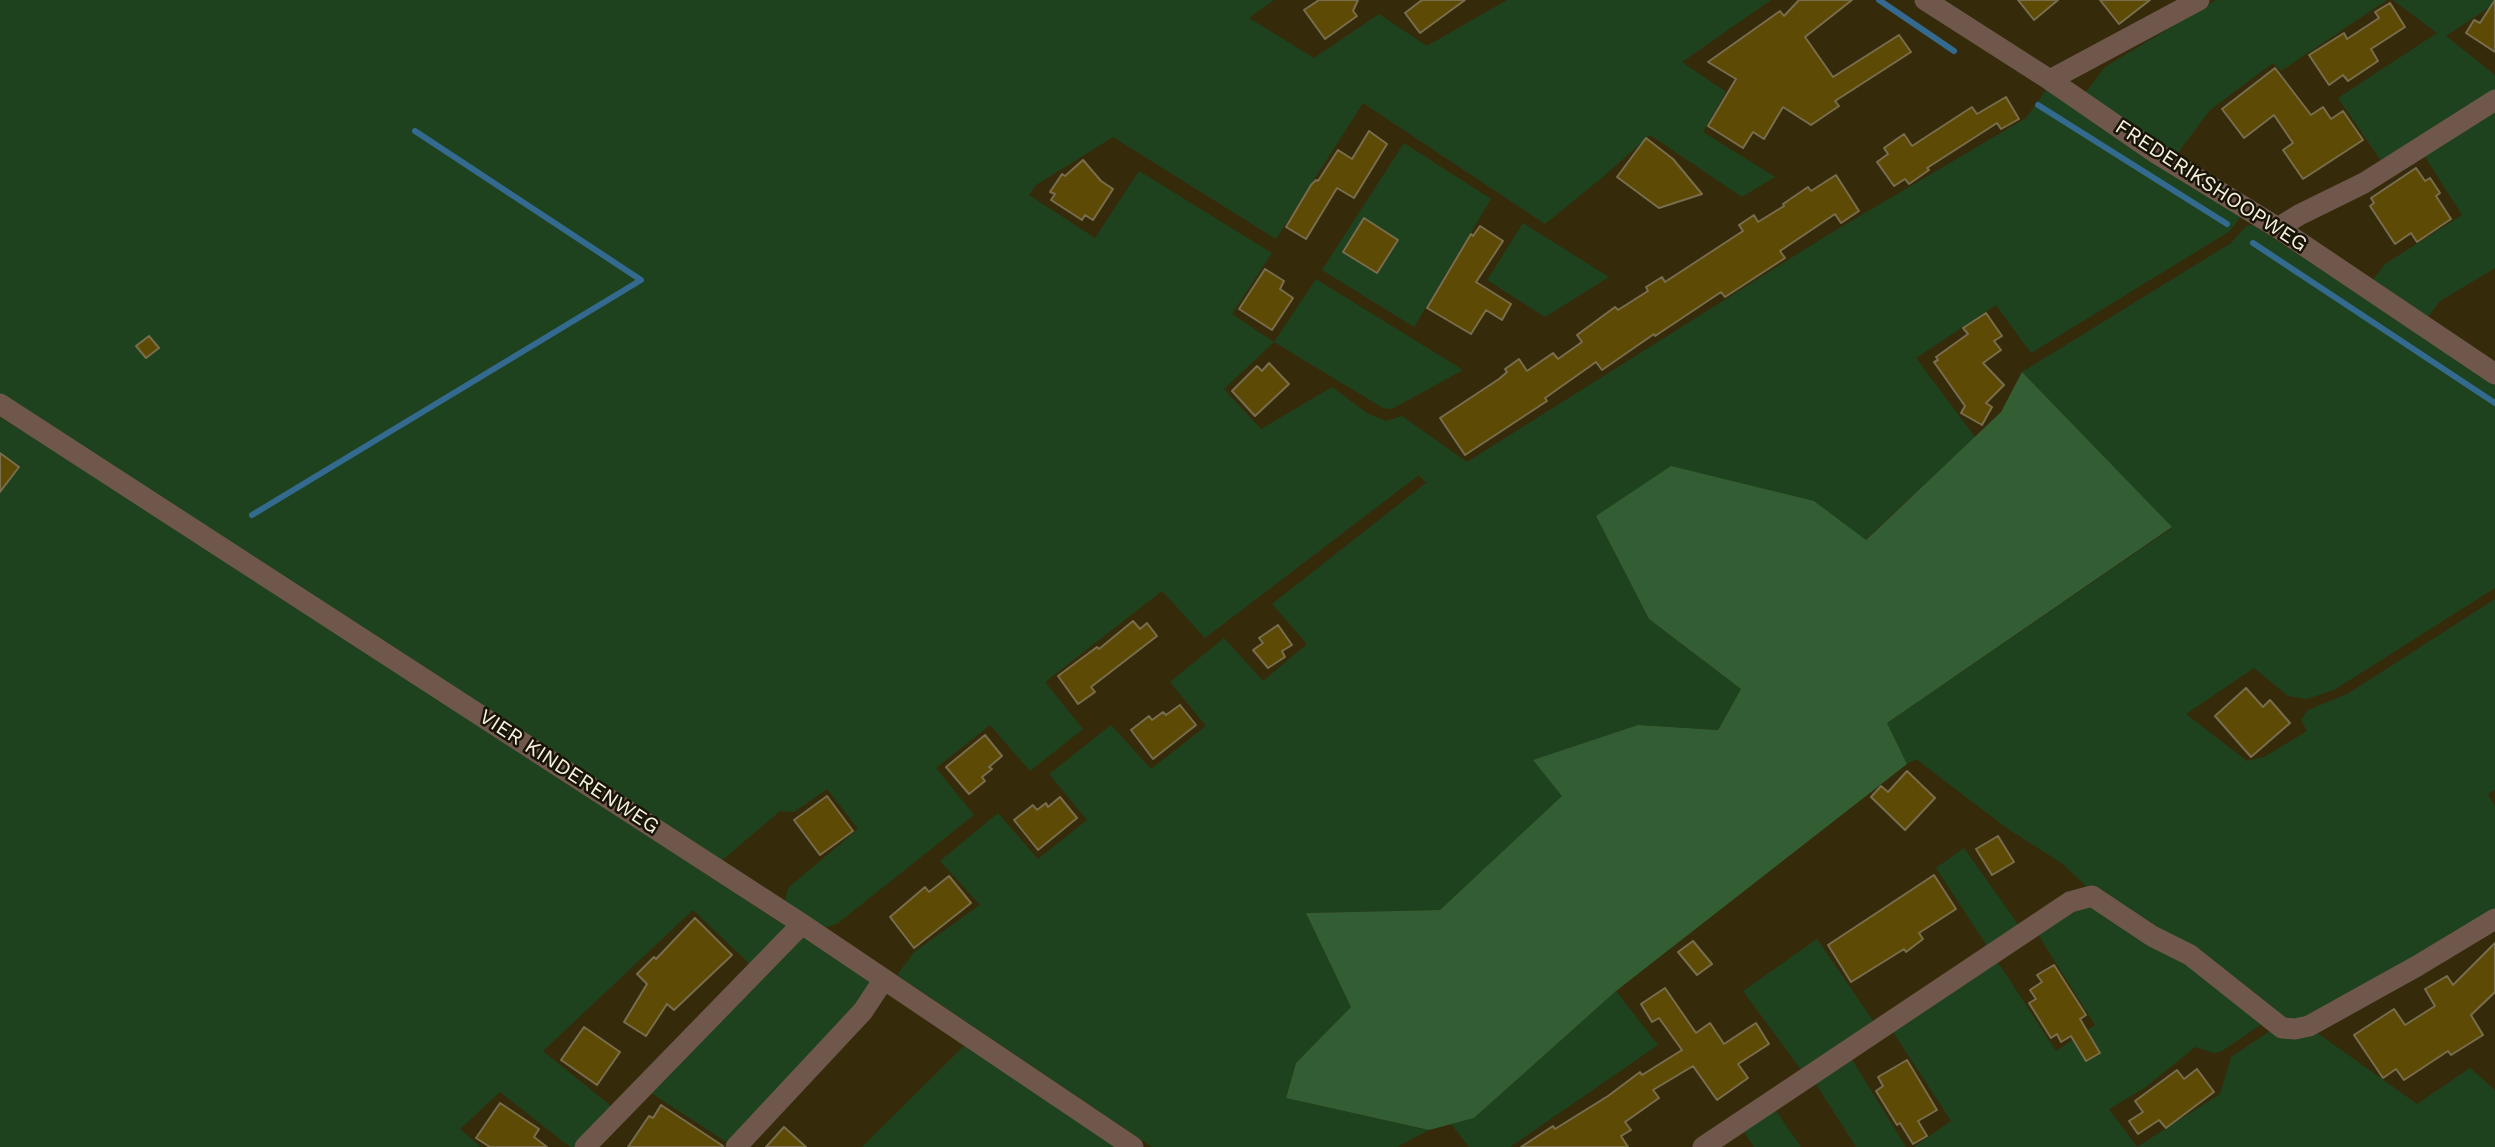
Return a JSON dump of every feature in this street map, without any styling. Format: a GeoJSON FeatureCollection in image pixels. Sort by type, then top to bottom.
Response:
{"type":"FeatureCollection","features":[{"type":"Feature","properties":{"kind":"street","name":"FREDERIKSHOOPWEG"},"geometry":{"type":"LineString","coordinates":[[1925,0],[2050,80],[2156,153],[2278,228],[2495,374]]}},
{"type":"Feature","properties":{"kind":"street"},"geometry":{"type":"LineString","coordinates":[[2050,80],[2199,0]]}},
{"type":"Feature","properties":{"kind":"street"},"geometry":{"type":"LineString","coordinates":[[2278,228],[2364,183],[2495,100]]}},
{"type":"Feature","properties":{"kind":"street","name":"VIER KINDERENWEG"},"geometry":{"type":"LineString","coordinates":[[0,404],[802,924],[1133,1147]]}},
{"type":"Feature","properties":{"kind":"street"},"geometry":{"type":"LineString","coordinates":[[1703,1147],[2070,902],[2092,897],[2152,936],[2190,955],[2282,1028],[2295,1029],[2309,1026],[2344,1007],[2495,919]]}},
{"type":"Feature","properties":{"kind":"street"},"geometry":{"type":"LineString","coordinates":[[585,1147],[802,924]]}},
{"type":"Feature","properties":{"kind":"street"},"geometry":{"type":"LineString","coordinates":[[736,1147],[863,1010],[884,979]]}},
{"type":"Feature","properties":{"kind":"green space"},"geometry":{"type":"Polygon","coordinates":[[[0,0],[1274,0],[1249,18],[1314,58],[1379,14],[1427,46],[1507,0],[1771,0],[1682,62],[1726,92],[1703,132],[1775,177],[1742,197],[1650,135],[1545,224],[1363,103],[1276,239],[1113,137],[1036,185],[1029,195],[1095,238],[1139,171],[1272,253],[1232,314],[1274,342],[1224,389],[1261,429],[1332,387],[1367,413],[1386,421],[1402,416],[1467,462],[1826,236],[2026,118],[2046,90],[2241,216],[2230,231],[2031,353],[1996,305],[1916,358],[1975,437],[1865,540],[1814,501],[1596,516],[1649,619],[1741,689],[1718,730],[1638,725],[1533,760],[1563,796],[1440,910],[1306,913],[1352,1007],[1296,1063],[1286,1098],[1429,1130],[1397,1147],[1152,1147],[897,975],[914,952],[980,905],[940,861],[998,813],[1038,859],[1087,820],[1049,774],[1111,725],[1151,769],[1206,726],[1170,682],[1224,638],[1263,681],[1307,644],[1272,604],[1426,483],[1419,475],[1205,638],[1162,591],[1045,682],[1083,729],[1030,771],[990,725],[936,768],[974,815],[838,923],[828,927],[820,926],[785,901],[788,888],[858,829],[827,789],[794,812],[780,811],[720,862],[0,394],[0,0]]]}},
{"type":"Feature","properties":{"kind":"green space"},"geometry":{"type":"Polygon","coordinates":[[[2216,0],[2387,0],[2281,71],[2273,63],[2210,110],[2177,154],[2085,93],[2105,67],[2216,0]]]}},
{"type":"Feature","properties":{"kind":"green space"},"geometry":{"type":"Polygon","coordinates":[[[2393,0],[2495,0],[2495,13],[2488,8],[2446,36],[2495,75],[2495,95],[2384,165],[2338,98],[2437,33],[2393,0]]]}},
{"type":"Feature","properties":{"kind":"green space"},"geometry":{"type":"Polygon","coordinates":[[[2495,107],[2495,268],[2440,301],[2428,317],[2372,281],[2385,264],[2462,215],[2422,152],[2495,107]]]}},
{"type":"Feature","properties":{"kind":"green space"},"geometry":{"type":"Polygon","coordinates":[[[1404,143],[1491,199],[1414,327],[1322,270],[1404,143]]]}},
{"type":"Feature","properties":{"kind":"green space"},"geometry":{"type":"Polygon","coordinates":[[[1523,223],[1609,277],[1545,317],[1487,280],[1523,223]]]}},
{"type":"Feature","properties":{"kind":"green space"},"geometry":{"type":"Polygon","coordinates":[[[2253,225],[2495,383],[2495,588],[2334,690],[2307,699],[2288,696],[2254,668],[2186,714],[2247,761],[2264,757],[2307,731],[2301,720],[2308,710],[2349,693],[2495,599],[2495,790],[2488,794],[2495,806],[2495,919],[2296,1024],[2283,1021],[2090,890],[2063,864],[2008,829],[1916,759],[1907,764],[1887,723],[2172,528],[2022,372],[2231,243],[2246,226],[2253,225]]]}},
{"type":"Feature","properties":{"kind":"green space"},"geometry":{"type":"Polygon","coordinates":[[[1316,279],[1463,370],[1392,409],[1383,408],[1274,342],[1316,279]]]}},
{"type":"Feature","properties":{"kind":"green space"},"geometry":{"type":"Polygon","coordinates":[[[2022,372],[2172,527],[1887,723],[1907,764],[1616,991],[1474,1118],[1429,1130],[1286,1098],[1296,1063],[1351,1007],[1306,913],[1440,910],[1562,796],[1533,760],[1638,725],[1718,730],[1741,689],[1649,619],[1596,516],[1671,466],[1814,501],[1866,540],[2001,412],[2022,372]]]}},
{"type":"Feature","properties":{"kind":"green space"},"geometry":{"type":"Polygon","coordinates":[[[0,417],[182,532],[785,926],[785,935],[753,967],[693,910],[543,1051],[616,1110],[579,1147],[570,1147],[500,1092],[460,1129],[481,1147],[0,1147],[0,417]]]}},
{"type":"Feature","properties":{"kind":"green space"},"geometry":{"type":"Polygon","coordinates":[[[1964,848],[2020,927],[1989,949],[1936,868],[1964,848]]]}},
{"type":"Feature","properties":{"kind":"green space"},"geometry":{"type":"Polygon","coordinates":[[[2096,906],[2189,960],[2265,1022],[2222,1051],[2214,1053],[2195,1047],[2146,1087],[2109,1109],[2137,1147],[1914,1147],[1951,1121],[1891,1029],[1997,961],[2056,1051],[2095,1025],[2037,933],[2061,915],[2096,906]]]}},
{"type":"Feature","properties":{"kind":"green space"},"geometry":{"type":"Polygon","coordinates":[[[800,937],[809,939],[873,982],[872,988],[731,1145],[651,1093],[800,937]]]}},
{"type":"Feature","properties":{"kind":"green space"},"geometry":{"type":"Polygon","coordinates":[[[1817,939],[1874,1022],[1802,1071],[1743,991],[1817,939]]]}},
{"type":"Feature","properties":{"kind":"green space"},"geometry":{"type":"Polygon","coordinates":[[[1616,991],[1658,1045],[1510,1147],[1469,1147],[1451,1124],[1474,1118],[1616,991]]]}},
{"type":"Feature","properties":{"kind":"green space"},"geometry":{"type":"Polygon","coordinates":[[[2273,1029],[2316,1032],[2417,1104],[2470,1068],[2495,1090],[2495,1147],[2137,1147],[2220,1094],[2231,1057],[2273,1029]]]}},
{"type":"Feature","properties":{"kind":"green space"},"geometry":{"type":"Polygon","coordinates":[[[965,1045],[1118,1147],[862,1147],[965,1045]]]}},
{"type":"Feature","properties":{"kind":"green space"},"geometry":{"type":"Polygon","coordinates":[[[1851,1058],[1906,1147],[1856,1147],[1814,1081],[1851,1058]]]}},
{"type":"Feature","properties":{"kind":"green space"},"geometry":{"type":"Polygon","coordinates":[[[1774,1108],[1801,1147],[1754,1147],[1742,1129],[1774,1108]]]}},
{"type":"Feature","properties":{"kind":"building"},"geometry":{"type":"Polygon","coordinates":[[[1319,0],[1358,0],[1353,11],[1357,16],[1325,39],[1304,10],[1319,0]]]}},
{"type":"Feature","properties":{"kind":"building"},"geometry":{"type":"Polygon","coordinates":[[[1422,0],[1465,0],[1420,33],[1405,13],[1422,0]]]}},
{"type":"Feature","properties":{"kind":"building"},"geometry":{"type":"Polygon","coordinates":[[[1799,0],[1852,0],[1805,37],[1833,77],[1899,35],[1911,52],[1835,101],[1839,106],[1811,125],[1783,107],[1764,139],[1753,132],[1743,148],[1708,126],[1736,79],[1708,62],[1780,11],[1784,16],[1799,0]]]}},
{"type":"Feature","properties":{"kind":"building"},"geometry":{"type":"Polygon","coordinates":[[[2018,0],[2058,0],[2034,20],[2018,0]]]}},
{"type":"Feature","properties":{"kind":"building"},"geometry":{"type":"Polygon","coordinates":[[[2100,0],[2150,0],[2119,24],[2100,0]]]}},
{"type":"Feature","properties":{"kind":"building"},"geometry":{"type":"Polygon","coordinates":[[[2495,0],[2495,52],[2466,33],[2474,20],[2480,23],[2495,0]]]}},
{"type":"Feature","properties":{"kind":"building"},"geometry":{"type":"Polygon","coordinates":[[[2390,3],[2405,27],[2371,49],[2378,61],[2348,81],[2343,75],[2329,85],[2309,55],[2344,33],[2347,39],[2379,18],[2375,12],[2390,3]]]}},
{"type":"Feature","properties":{"kind":"building"},"geometry":{"type":"Polygon","coordinates":[[[2275,68],[2311,115],[2323,107],[2331,119],[2343,111],[2363,140],[2303,179],[2283,150],[2293,143],[2274,115],[2244,138],[2222,109],[2275,68]]]}},
{"type":"Feature","properties":{"kind":"building"},"geometry":{"type":"Polygon","coordinates":[[[2006,97],[2019,119],[2001,129],[1997,123],[1927,168],[1929,170],[1909,184],[1905,179],[1894,186],[1877,162],[1888,154],[1884,148],[1904,134],[1912,146],[1972,107],[1977,114],[2006,97]]]}},
{"type":"Feature","properties":{"kind":"building"},"geometry":{"type":"Polygon","coordinates":[[[1369,131],[1387,144],[1354,198],[1337,188],[1306,239],[1286,227],[1311,185],[1318,181],[1338,150],[1352,159],[1369,131]]]}},
{"type":"Feature","properties":{"kind":"building"},"geometry":{"type":"Polygon","coordinates":[[[1646,138],[1673,159],[1702,194],[1659,208],[1617,177],[1646,138]]]}},
{"type":"Feature","properties":{"kind":"building"},"geometry":{"type":"Polygon","coordinates":[[[1083,160],[1101,181],[1113,189],[1093,220],[1085,215],[1082,220],[1051,200],[1055,194],[1050,192],[1062,174],[1065,176],[1083,160]]]}},
{"type":"Feature","properties":{"kind":"building"},"geometry":{"type":"Polygon","coordinates":[[[2416,168],[2425,181],[2430,178],[2440,193],[2436,196],[2451,219],[2417,242],[2411,233],[2395,244],[2370,206],[2374,203],[2371,198],[2416,168]]]}},
{"type":"Feature","properties":{"kind":"building"},"geometry":{"type":"Polygon","coordinates":[[[1836,175],[1859,211],[1841,223],[1835,214],[1780,251],[1785,258],[1725,297],[1721,292],[1602,370],[1596,362],[1545,398],[1547,401],[1465,455],[1440,418],[1499,379],[1507,372],[1505,369],[1519,359],[1527,371],[1553,353],[1558,359],[1582,342],[1577,335],[1615,307],[1618,310],[1648,291],[1646,287],[1662,277],[1665,282],[1743,231],[1739,225],[1754,215],[1758,222],[1808,187],[1811,191],[1836,175]]]}},
{"type":"Feature","properties":{"kind":"building"},"geometry":{"type":"Polygon","coordinates":[[[1364,218],[1398,240],[1377,273],[1343,252],[1364,218]]]}},
{"type":"Feature","properties":{"kind":"building"},"geometry":{"type":"Polygon","coordinates":[[[1480,226],[1503,241],[1476,282],[1511,304],[1502,320],[1486,310],[1471,334],[1427,308],[1471,234],[1473,236],[1480,226]]]}},
{"type":"Feature","properties":{"kind":"building"},"geometry":{"type":"Polygon","coordinates":[[[1265,269],[1284,281],[1280,289],[1293,298],[1272,330],[1239,309],[1265,269]]]}},
{"type":"Feature","properties":{"kind":"building"},"geometry":{"type":"Polygon","coordinates":[[[1986,313],[2002,336],[1994,341],[2001,350],[1983,363],[2004,385],[1986,403],[1992,407],[1982,425],[1961,413],[1965,406],[1934,362],[1938,360],[1936,357],[1968,334],[1963,328],[1986,313]]]}},
{"type":"Feature","properties":{"kind":"building"},"geometry":{"type":"Polygon","coordinates":[[[149,336],[159,348],[146,358],[136,346],[149,336]]]}},
{"type":"Feature","properties":{"kind":"building"},"geometry":{"type":"Polygon","coordinates":[[[1269,363],[1289,384],[1255,416],[1232,391],[1257,366],[1262,371],[1269,363]]]}},
{"type":"Feature","properties":{"kind":"building"},"geometry":{"type":"Polygon","coordinates":[[[0,453],[19,467],[0,492],[0,453]]]}},
{"type":"Feature","properties":{"kind":"building"},"geometry":{"type":"Polygon","coordinates":[[[1133,621],[1140,629],[1147,623],[1157,636],[1091,687],[1095,692],[1078,704],[1058,676],[1097,647],[1099,649],[1133,621]]]}},
{"type":"Feature","properties":{"kind":"building"},"geometry":{"type":"Polygon","coordinates":[[[1278,625],[1292,645],[1282,651],[1285,657],[1268,668],[1253,650],[1263,643],[1259,638],[1278,625]]]}},
{"type":"Feature","properties":{"kind":"building"},"geometry":{"type":"Polygon","coordinates":[[[2246,688],[2263,707],[2270,700],[2290,723],[2251,757],[2215,716],[2246,688]]]}},
{"type":"Feature","properties":{"kind":"building"},"geometry":{"type":"Polygon","coordinates":[[[1180,705],[1196,725],[1153,759],[1131,730],[1149,716],[1152,720],[1163,712],[1166,715],[1180,705]]]}},
{"type":"Feature","properties":{"kind":"building"},"geometry":{"type":"Polygon","coordinates":[[[985,735],[1002,756],[982,777],[985,781],[969,794],[946,767],[985,735]]]}},
{"type":"Feature","properties":{"kind":"building"},"geometry":{"type":"Polygon","coordinates":[[[1907,771],[1935,798],[1905,830],[1871,797],[1881,786],[1888,792],[1907,771]]]}},
{"type":"Feature","properties":{"kind":"building"},"geometry":{"type":"Polygon","coordinates":[[[827,796],[853,831],[820,855],[794,820],[827,796]]]}},
{"type":"Feature","properties":{"kind":"building"},"geometry":{"type":"Polygon","coordinates":[[[1060,797],[1077,818],[1038,850],[1014,820],[1033,805],[1037,810],[1046,803],[1048,807],[1060,797]]]}},
{"type":"Feature","properties":{"kind":"building"},"geometry":{"type":"Polygon","coordinates":[[[1998,836],[2014,862],[1992,875],[1976,849],[1998,836]]]}},
{"type":"Feature","properties":{"kind":"building"},"geometry":{"type":"Polygon","coordinates":[[[1934,875],[1956,909],[1919,933],[1923,939],[1906,952],[1904,949],[1851,982],[1828,945],[1934,875]]]}},
{"type":"Feature","properties":{"kind":"building"},"geometry":{"type":"Polygon","coordinates":[[[949,876],[971,903],[914,948],[890,917],[925,887],[929,892],[949,876]]]}},
{"type":"Feature","properties":{"kind":"building"},"geometry":{"type":"Polygon","coordinates":[[[695,918],[732,955],[674,1010],[667,1004],[646,1036],[624,1022],[647,984],[637,974],[654,957],[656,959],[695,918]]]}},
{"type":"Feature","properties":{"kind":"building"},"geometry":{"type":"Polygon","coordinates":[[[1693,941],[1712,964],[1697,975],[1678,952],[1693,941]]]}},
{"type":"Feature","properties":{"kind":"building"},"geometry":{"type":"Polygon","coordinates":[[[2495,943],[2495,992],[2471,1015],[2483,1035],[2451,1055],[2448,1051],[2404,1080],[2396,1069],[2383,1078],[2354,1035],[2394,1009],[2405,1025],[2435,1006],[2425,989],[2447,976],[2453,985],[2495,943]]]}},
{"type":"Feature","properties":{"kind":"building"},"geometry":{"type":"Polygon","coordinates":[[[2054,965],[2086,1015],[2080,1019],[2100,1053],[2086,1061],[2071,1036],[2061,1042],[2057,1034],[2051,1038],[2029,1003],[2036,999],[2030,990],[2042,982],[2037,975],[2054,965]]]}},
{"type":"Feature","properties":{"kind":"building"},"geometry":{"type":"Polygon","coordinates":[[[1665,988],[1696,1033],[1710,1023],[1724,1044],[1756,1023],[1769,1044],[1738,1064],[1748,1078],[1717,1100],[1693,1066],[1653,1090],[1659,1098],[1625,1122],[1631,1130],[1621,1136],[1628,1147],[1521,1147],[1608,1096],[1640,1072],[1642,1075],[1682,1050],[1659,1018],[1652,1022],[1641,1004],[1665,988]]]}},
{"type":"Feature","properties":{"kind":"building"},"geometry":{"type":"Polygon","coordinates":[[[584,1027],[620,1052],[597,1085],[561,1060],[584,1027]]]}},
{"type":"Feature","properties":{"kind":"building"},"geometry":{"type":"Polygon","coordinates":[[[1907,1060],[1937,1110],[1918,1121],[1927,1136],[1913,1144],[1900,1123],[1897,1125],[1876,1091],[1883,1086],[1878,1077],[1907,1060]]]}},
{"type":"Feature","properties":{"kind":"building"},"geometry":{"type":"Polygon","coordinates":[[[2197,1069],[2214,1092],[2166,1128],[2159,1120],[2138,1134],[2129,1121],[2143,1112],[2135,1101],[2177,1070],[2184,1079],[2197,1069]]]}},
{"type":"Feature","properties":{"kind":"building"},"geometry":{"type":"Polygon","coordinates":[[[500,1103],[539,1129],[534,1137],[547,1147],[490,1147],[476,1138],[500,1103]]]}},
{"type":"Feature","properties":{"kind":"building"},"geometry":{"type":"Polygon","coordinates":[[[661,1105],[723,1147],[628,1147],[649,1116],[653,1118],[661,1105]]]}},
{"type":"Feature","properties":{"kind":"building"},"geometry":{"type":"Polygon","coordinates":[[[784,1127],[806,1147],[766,1147],[784,1127]]]}},
{"type":"Feature","properties":{"kind":"waterway"},"geometry":{"type":"LineString","coordinates":[[1879,0],[1954,51]]}},
{"type":"Feature","properties":{"kind":"waterway"},"geometry":{"type":"LineString","coordinates":[[2038,105],[2227,224]]}},
{"type":"Feature","properties":{"kind":"waterway"},"geometry":{"type":"LineString","coordinates":[[252,515],[641,280],[415,131]]}},
{"type":"Feature","properties":{"kind":"waterway"},"geometry":{"type":"LineString","coordinates":[[2253,243],[2495,403]]}}]}
